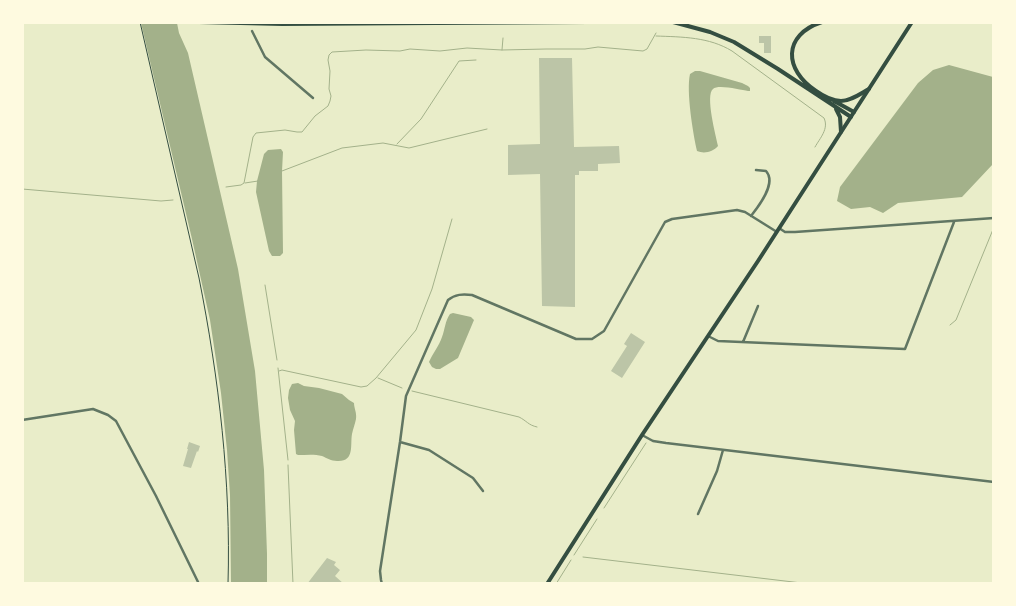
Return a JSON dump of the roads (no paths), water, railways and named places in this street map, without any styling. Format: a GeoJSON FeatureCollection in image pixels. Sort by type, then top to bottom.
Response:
{"type":"FeatureCollection","features":[{"type":"Feature","properties":{"kind":"main road"},"geometry":{"type":"LineString","coordinates":[[199,22],[282,24],[521,24],[588,22]]}},
{"type":"Feature","properties":{"kind":"main road"},"geometry":{"type":"LineString","coordinates":[[673,22],[710,32],[734,42],[851,117]]}},
{"type":"Feature","properties":{"kind":"main road"},"geometry":{"type":"LineString","coordinates":[[822,22],[808,28],[800,35],[794,46],[792,60],[795,70],[805,83],[819,93],[854,112]]}},
{"type":"Feature","properties":{"kind":"main road"},"geometry":{"type":"LineString","coordinates":[[547,584],[912,22]]}},
{"type":"Feature","properties":{"kind":"main road"},"geometry":{"type":"LineString","coordinates":[[832,100],[847,100],[869,89]]}},
{"type":"Feature","properties":{"kind":"main road"},"geometry":{"type":"LineString","coordinates":[[835,107],[840,117],[841,132]]}},
{"type":"Feature","properties":{"kind":"street"},"geometry":{"type":"LineString","coordinates":[[252,31],[265,57],[313,98]]}},
{"type":"Feature","properties":{"kind":"street"},"geometry":{"type":"LineString","coordinates":[[751,216],[765,196],[770,179],[766,171],[756,170]]}},
{"type":"Feature","properties":{"kind":"street"},"geometry":{"type":"LineString","coordinates":[[382,584],[380,571],[406,396],[448,300],[452,297],[464,294],[472,296],[576,339],[592,339],[604,331],[665,222],[672,219],[737,210],[745,212],[778,230],[795,232],[994,218]]}},
{"type":"Feature","properties":{"kind":"street"},"geometry":{"type":"LineString","coordinates":[[708,336],[718,341],[905,349],[954,222]]}},
{"type":"Feature","properties":{"kind":"street"},"geometry":{"type":"LineString","coordinates":[[743,342],[758,306]]}},
{"type":"Feature","properties":{"kind":"street"},"geometry":{"type":"LineString","coordinates":[[22,420],[93,409],[112,418],[120,429],[156,496],[199,584]]}},
{"type":"Feature","properties":{"kind":"street"},"geometry":{"type":"LineString","coordinates":[[642,435],[653,441],[994,482]]}},
{"type":"Feature","properties":{"kind":"street"},"geometry":{"type":"LineString","coordinates":[[400,442],[429,450],[473,478],[483,491]]}},
{"type":"Feature","properties":{"kind":"street"},"geometry":{"type":"LineString","coordinates":[[698,514],[717,471],[723,450]]}},
{"type":"Feature","properties":{"kind":"waterway"},"geometry":{"type":"LineString","coordinates":[[226,187],[244,183],[253,137],[256,133],[285,130],[302,132],[315,116],[328,106],[331,96],[328,60],[332,52],[400,51],[410,49],[440,51],[467,48],[502,50],[585,49],[598,47],[643,51],[647,49],[656,33]]}},
{"type":"Feature","properties":{"kind":"waterway"},"geometry":{"type":"LineString","coordinates":[[656,36],[705,40],[732,51],[824,118],[825,130],[815,147]]}},
{"type":"Feature","properties":{"kind":"waterway"},"geometry":{"type":"LineString","coordinates":[[502,50],[503,38]]}},
{"type":"Feature","properties":{"kind":"waterway"},"geometry":{"type":"LineString","coordinates":[[397,144],[421,119],[459,61],[476,60]]}},
{"type":"Feature","properties":{"kind":"waterway"},"geometry":{"type":"LineString","coordinates":[[282,171],[342,148],[383,143],[409,148],[487,129]]}},
{"type":"Feature","properties":{"kind":"waterway"},"geometry":{"type":"LineString","coordinates":[[245,183],[258,181]]}},
{"type":"Feature","properties":{"kind":"waterway"},"geometry":{"type":"LineString","coordinates":[[22,189],[161,201],[173,200]]}},
{"type":"Feature","properties":{"kind":"waterway"},"geometry":{"type":"LineString","coordinates":[[279,371],[282,370],[361,387],[367,386],[376,378],[416,330],[432,289],[452,219]]}},
{"type":"Feature","properties":{"kind":"waterway"},"geometry":{"type":"LineString","coordinates":[[950,325],[956,320],[994,227]]}},
{"type":"Feature","properties":{"kind":"waterway"},"geometry":{"type":"LineString","coordinates":[[265,285],[277,360]]}},
{"type":"Feature","properties":{"kind":"waterway"},"geometry":{"type":"LineString","coordinates":[[278,368],[288,460]]}},
{"type":"Feature","properties":{"kind":"waterway"},"geometry":{"type":"LineString","coordinates":[[378,378],[402,388]]}},
{"type":"Feature","properties":{"kind":"waterway"},"geometry":{"type":"LineString","coordinates":[[412,391],[519,417],[537,427]]}},
{"type":"Feature","properties":{"kind":"waterway"},"geometry":{"type":"LineString","coordinates":[[604,508],[646,443]]}},
{"type":"Feature","properties":{"kind":"waterway"},"geometry":{"type":"LineString","coordinates":[[288,465],[293,584]]}},
{"type":"Feature","properties":{"kind":"waterway"},"geometry":{"type":"LineString","coordinates":[[574,555],[597,519]]}},
{"type":"Feature","properties":{"kind":"waterway"},"geometry":{"type":"LineString","coordinates":[[583,557],[810,584]]}},
{"type":"Feature","properties":{"kind":"waterway"},"geometry":{"type":"LineString","coordinates":[[556,584],[571,560]]}}]}
